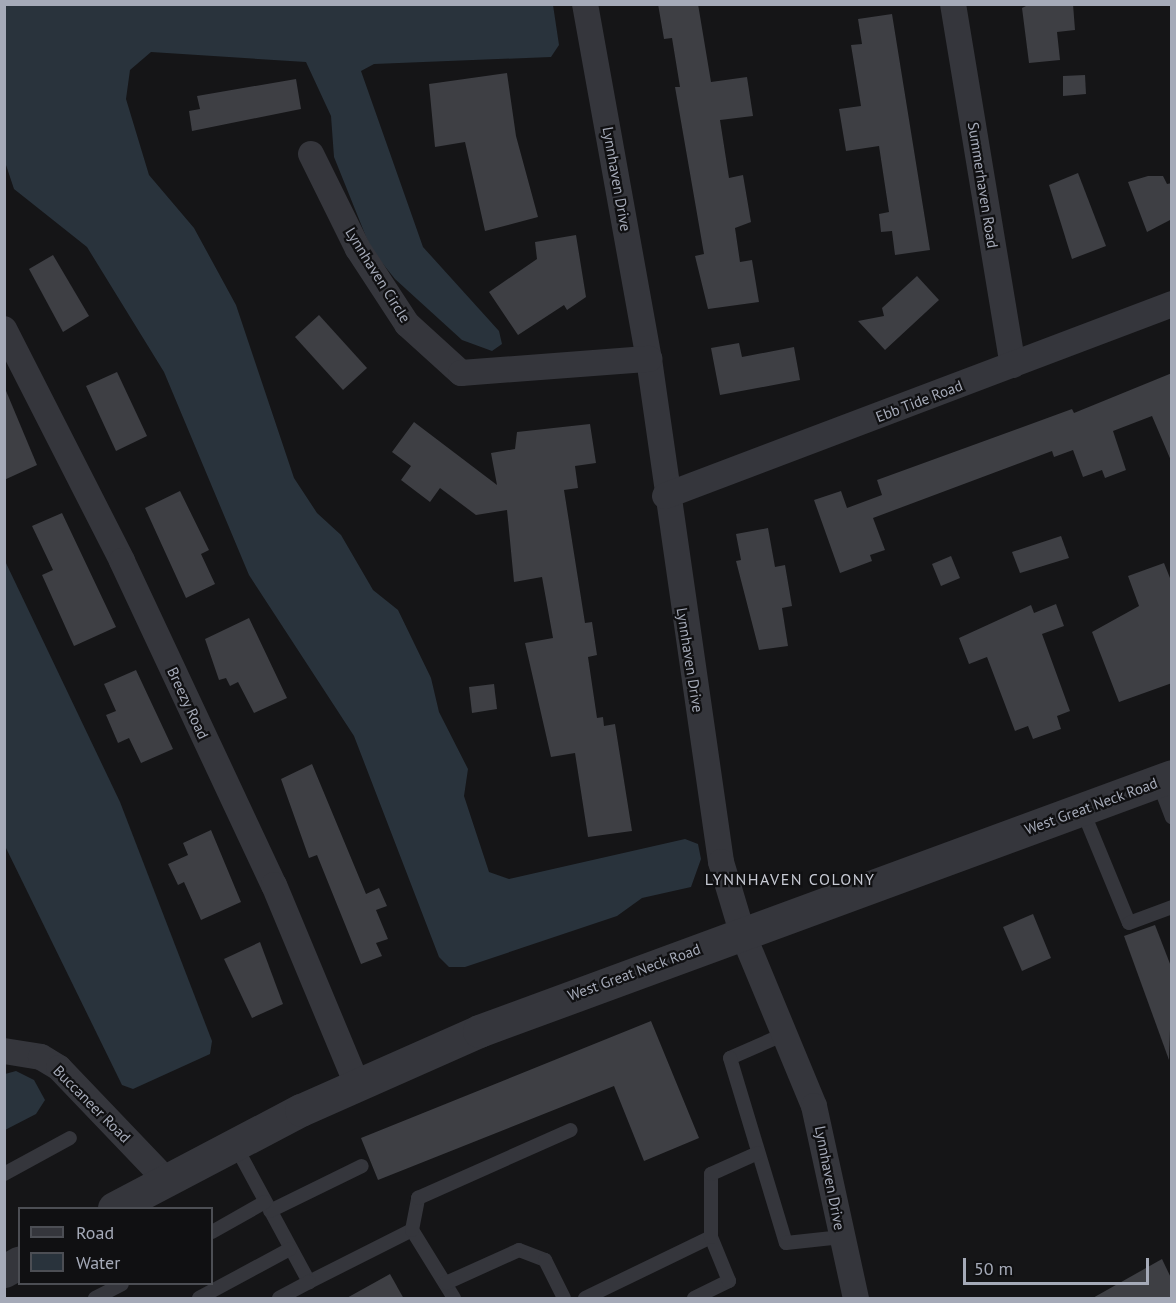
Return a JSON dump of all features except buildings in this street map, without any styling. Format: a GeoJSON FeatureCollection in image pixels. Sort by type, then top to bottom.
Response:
{"type":"FeatureCollection","features":[{"type":"Feature","properties":{"kind":"street","name":"Lynnhaven Drive"},"geometry":{"type":"LineString","coordinates":[[585,4],[649,359],[665,496],[721,862],[742,932],[787,1033],[829,1155],[842,1237],[856,1299]]}},
{"type":"Feature","properties":{"kind":"street","name":"Summerhaven Road"},"geometry":{"type":"LineString","coordinates":[[953,4],[1013,365]]}},
{"type":"Feature","properties":{"kind":"street","name":"Lynnhaven Circle"},"geometry":{"type":"LineString","coordinates":[[311,154],[358,249],[407,324],[461,373],[649,359]]}},
{"type":"Feature","properties":{"kind":"street","name":"Ebb Tide Road"},"geometry":{"type":"LineString","coordinates":[[665,496],[1172,304]]}},
{"type":"Feature","properties":{"kind":"street","name":"Breezy Road"},"geometry":{"type":"LineString","coordinates":[[4,329],[122,561],[264,863],[357,1083]]}},
{"type":"Feature","properties":{"kind":"street","name":"West Great Neck Road"},"geometry":{"type":"LineString","coordinates":[[118,1207],[357,1083],[501,1022],[1165,778]]}},
{"type":"Feature","properties":{"kind":"street","name":"Buccaneer Road"},"geometry":{"type":"LineString","coordinates":[[4,1051],[41,1057],[59,1068],[166,1180]]}},
{"type":"Feature","properties":{"kind":"street"},"geometry":{"type":"LineString","coordinates":[[4,1271],[18,1263]]}},
{"type":"Feature","properties":{"kind":"lane"},"geometry":{"type":"LineString","coordinates":[[1165,778],[1172,817]]}},
{"type":"Feature","properties":{"kind":"lane"},"geometry":{"type":"LineString","coordinates":[[1082,809],[1129,923],[1172,907]]}},
{"type":"Feature","properties":{"kind":"lane"},"geometry":{"type":"LineString","coordinates":[[787,1033],[730,1058],[786,1243],[842,1237]]}},
{"type":"Feature","properties":{"kind":"lane"},"geometry":{"type":"LineString","coordinates":[[454,1299],[412,1230],[418,1198],[571,1130]]}},
{"type":"Feature","properties":{"kind":"lane"},"geometry":{"type":"LineString","coordinates":[[4,1174],[70,1138]]}},
{"type":"Feature","properties":{"kind":"lane"},"geometry":{"type":"LineString","coordinates":[[235,1145],[309,1282]]}},
{"type":"Feature","properties":{"kind":"lane"},"geometry":{"type":"LineString","coordinates":[[694,1299],[729,1281],[711,1237],[711,1174],[758,1153]]}},
{"type":"Feature","properties":{"kind":"lane"},"geometry":{"type":"LineString","coordinates":[[213,1232],[362,1166]]}},
{"type":"Feature","properties":{"kind":"lane"},"geometry":{"type":"LineString","coordinates":[[279,1299],[412,1230]]}},
{"type":"Feature","properties":{"kind":"lane"},"geometry":{"type":"LineString","coordinates":[[585,1299],[711,1237]]}},
{"type":"Feature","properties":{"kind":"lane"},"geometry":{"type":"LineString","coordinates":[[199,1299],[291,1249]]}},
{"type":"Feature","properties":{"kind":"lane"},"geometry":{"type":"LineString","coordinates":[[446,1283],[519,1250],[545,1260],[564,1299]]}},
{"type":"Feature","properties":{"kind":"lane"},"geometry":{"type":"LineString","coordinates":[[96,1299],[120,1285]]}},
{"type":"Feature","properties":{"kind":"water"},"geometry":{"type":"Polygon","coordinates":[[[5,5],[553,5],[559,45],[551,57],[374,64],[361,71],[423,247],[499,331],[502,344],[492,351],[462,340],[395,279],[371,249],[334,157],[331,116],[306,62],[151,52],[130,70],[126,99],[149,175],[194,228],[236,305],[294,478],[317,513],[341,535],[373,590],[398,610],[431,678],[439,712],[468,769],[464,796],[489,872],[509,879],[685,839],[698,844],[701,859],[691,887],[642,898],[617,916],[465,967],[449,967],[439,957],[354,736],[249,575],[164,372],[87,247],[14,189],[5,162],[5,5]]]}},
{"type":"Feature","properties":{"kind":"water"},"geometry":{"type":"Polygon","coordinates":[[[5,561],[120,802],[212,1041],[210,1054],[133,1089],[122,1085],[5,846],[5,561]]]}},
{"type":"Feature","properties":{"kind":"water"},"geometry":{"type":"Polygon","coordinates":[[[16,1071],[34,1080],[45,1100],[36,1114],[5,1130],[5,1074],[16,1071]]]}},
{"type":"Feature","properties":{"kind":"district","name":"LYNNHAVEN COLONY"},"geometry":{"type":"Point","coordinates":[790,879]}}]}
